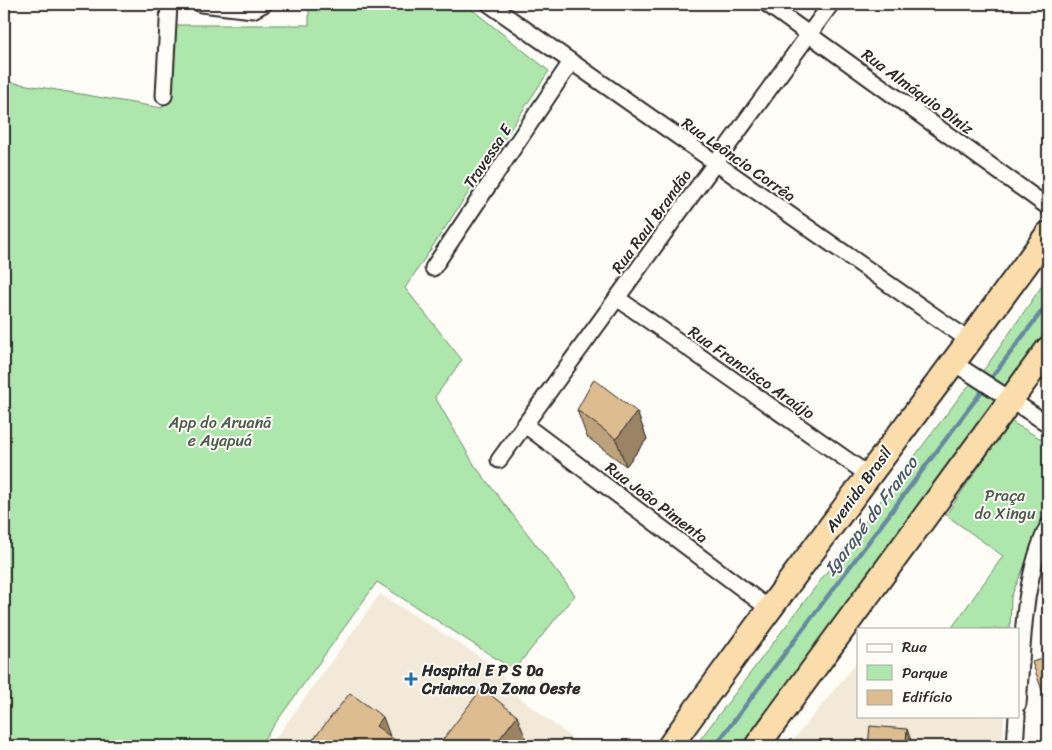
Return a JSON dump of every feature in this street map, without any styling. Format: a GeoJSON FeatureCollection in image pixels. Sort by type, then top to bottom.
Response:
{"type":"FeatureCollection","features":[{"type":"Feature","properties":{"kind":"highway","name":"Avenida Brasil"},"geometry":{"type":"LineString","coordinates":[[670,746],[768,608],[838,517],[868,474],[960,367],[970,341],[1048,234]]}},
{"type":"Feature","properties":{"kind":"highway"},"geometry":{"type":"LineString","coordinates":[[757,746],[1006,398],[1048,349]]}},
{"type":"Feature","properties":{"kind":"street"},"geometry":{"type":"LineString","coordinates":[[164,96],[169,4]]}},
{"type":"Feature","properties":{"kind":"street"},"geometry":{"type":"LineString","coordinates":[[201,4],[253,10],[264,4]]}},
{"type":"Feature","properties":{"kind":"street","name":"Rua Leôncio Corrêa"},"geometry":{"type":"LineString","coordinates":[[489,4],[970,341]]}},
{"type":"Feature","properties":{"kind":"street","name":"Rua Almáquio Diniz"},"geometry":{"type":"LineString","coordinates":[[767,4],[1048,207]]}},
{"type":"Feature","properties":{"kind":"street","name":"Rua Raul Brandão"},"geometry":{"type":"LineString","coordinates":[[499,460],[831,4]]}},
{"type":"Feature","properties":{"kind":"street","name":"Travessa E"},"geometry":{"type":"LineString","coordinates":[[433,268],[571,62]]}},
{"type":"Feature","properties":{"kind":"street","name":"Rua Francisco Araújo"},"geometry":{"type":"LineString","coordinates":[[617,298],[868,474]]}},
{"type":"Feature","properties":{"kind":"street"},"geometry":{"type":"LineString","coordinates":[[960,367],[1048,424]]}},
{"type":"Feature","properties":{"kind":"street","name":"Rua João Pimenta"},"geometry":{"type":"LineString","coordinates":[[525,425],[768,608]]}},
{"type":"Feature","properties":{"kind":"street"},"geometry":{"type":"LineString","coordinates":[[1020,679],[1026,604],[1038,546],[1048,526]]}},
{"type":"Feature","properties":{"kind":"street"},"geometry":{"type":"LineString","coordinates":[[1015,746],[1017,718]]}},
{"type":"Feature","properties":{"kind":"shaded area","name":"Hospital E P S Da Crianca Da Zona Oeste"},"geometry":{"type":"Polygon","coordinates":[[[380,594],[498,668],[510,690],[582,746],[270,746],[380,594]]]}},
{"type":"Feature","properties":{"kind":"shaded area"},"geometry":{"type":"Polygon","coordinates":[[[857,662],[857,718],[1004,718],[1003,746],[782,746],[790,744],[857,662]]]}},
{"type":"Feature","properties":{"kind":"green space","name":"App do Aruanã e Ayapuá"},"geometry":{"type":"Polygon","coordinates":[[[309,4],[465,4],[549,71],[405,288],[462,360],[435,397],[475,466],[575,595],[514,670],[377,582],[259,746],[4,746],[4,81],[162,108],[176,25],[309,25],[309,4]]]}},
{"type":"Feature","properties":{"kind":"green space"},"geometry":{"type":"Polygon","coordinates":[[[1048,277],[1048,338],[931,496],[882,555],[745,746],[695,746],[964,391],[986,367],[1048,277]]]}},
{"type":"Feature","properties":{"kind":"green space","name":"Praça do Xingu"},"geometry":{"type":"Polygon","coordinates":[[[1010,421],[1048,443],[1048,511],[1011,597],[1010,628],[952,628],[1003,556],[946,515],[1010,421]]]}},
{"type":"Feature","properties":{"kind":"building"},"geometry":{"type":"Polygon","coordinates":[[[594,379],[637,412],[616,439],[577,410],[594,379]]]}},
{"type":"Feature","properties":{"kind":"building"},"geometry":{"type":"Polygon","coordinates":[[[1048,657],[1048,707],[1032,662],[1048,657]]]}},
{"type":"Feature","properties":{"kind":"building"},"geometry":{"type":"Polygon","coordinates":[[[482,688],[517,716],[494,746],[438,746],[482,688]]]}},
{"type":"Feature","properties":{"kind":"building"},"geometry":{"type":"Polygon","coordinates":[[[350,693],[383,717],[376,726],[403,746],[308,746],[350,693]]]}},
{"type":"Feature","properties":{"kind":"building"},"geometry":{"type":"Polygon","coordinates":[[[870,726],[907,729],[906,743],[929,746],[868,746],[870,726]]]}},
{"type":"Feature","properties":{"kind":"waterway","name":"Igarapé do Franco"},"geometry":{"type":"LineString","coordinates":[[989,381],[1048,303]]}},
{"type":"Feature","properties":{"kind":"waterway","name":"Igarapé do Franco"},"geometry":{"type":"LineString","coordinates":[[715,746],[985,387]]}},
{"type":"Feature","properties":{"kind":"place","name":"Hospital E P S Da Crianca Da Zona Oeste"},"geometry":{"type":"Point","coordinates":[411,679]}}]}
